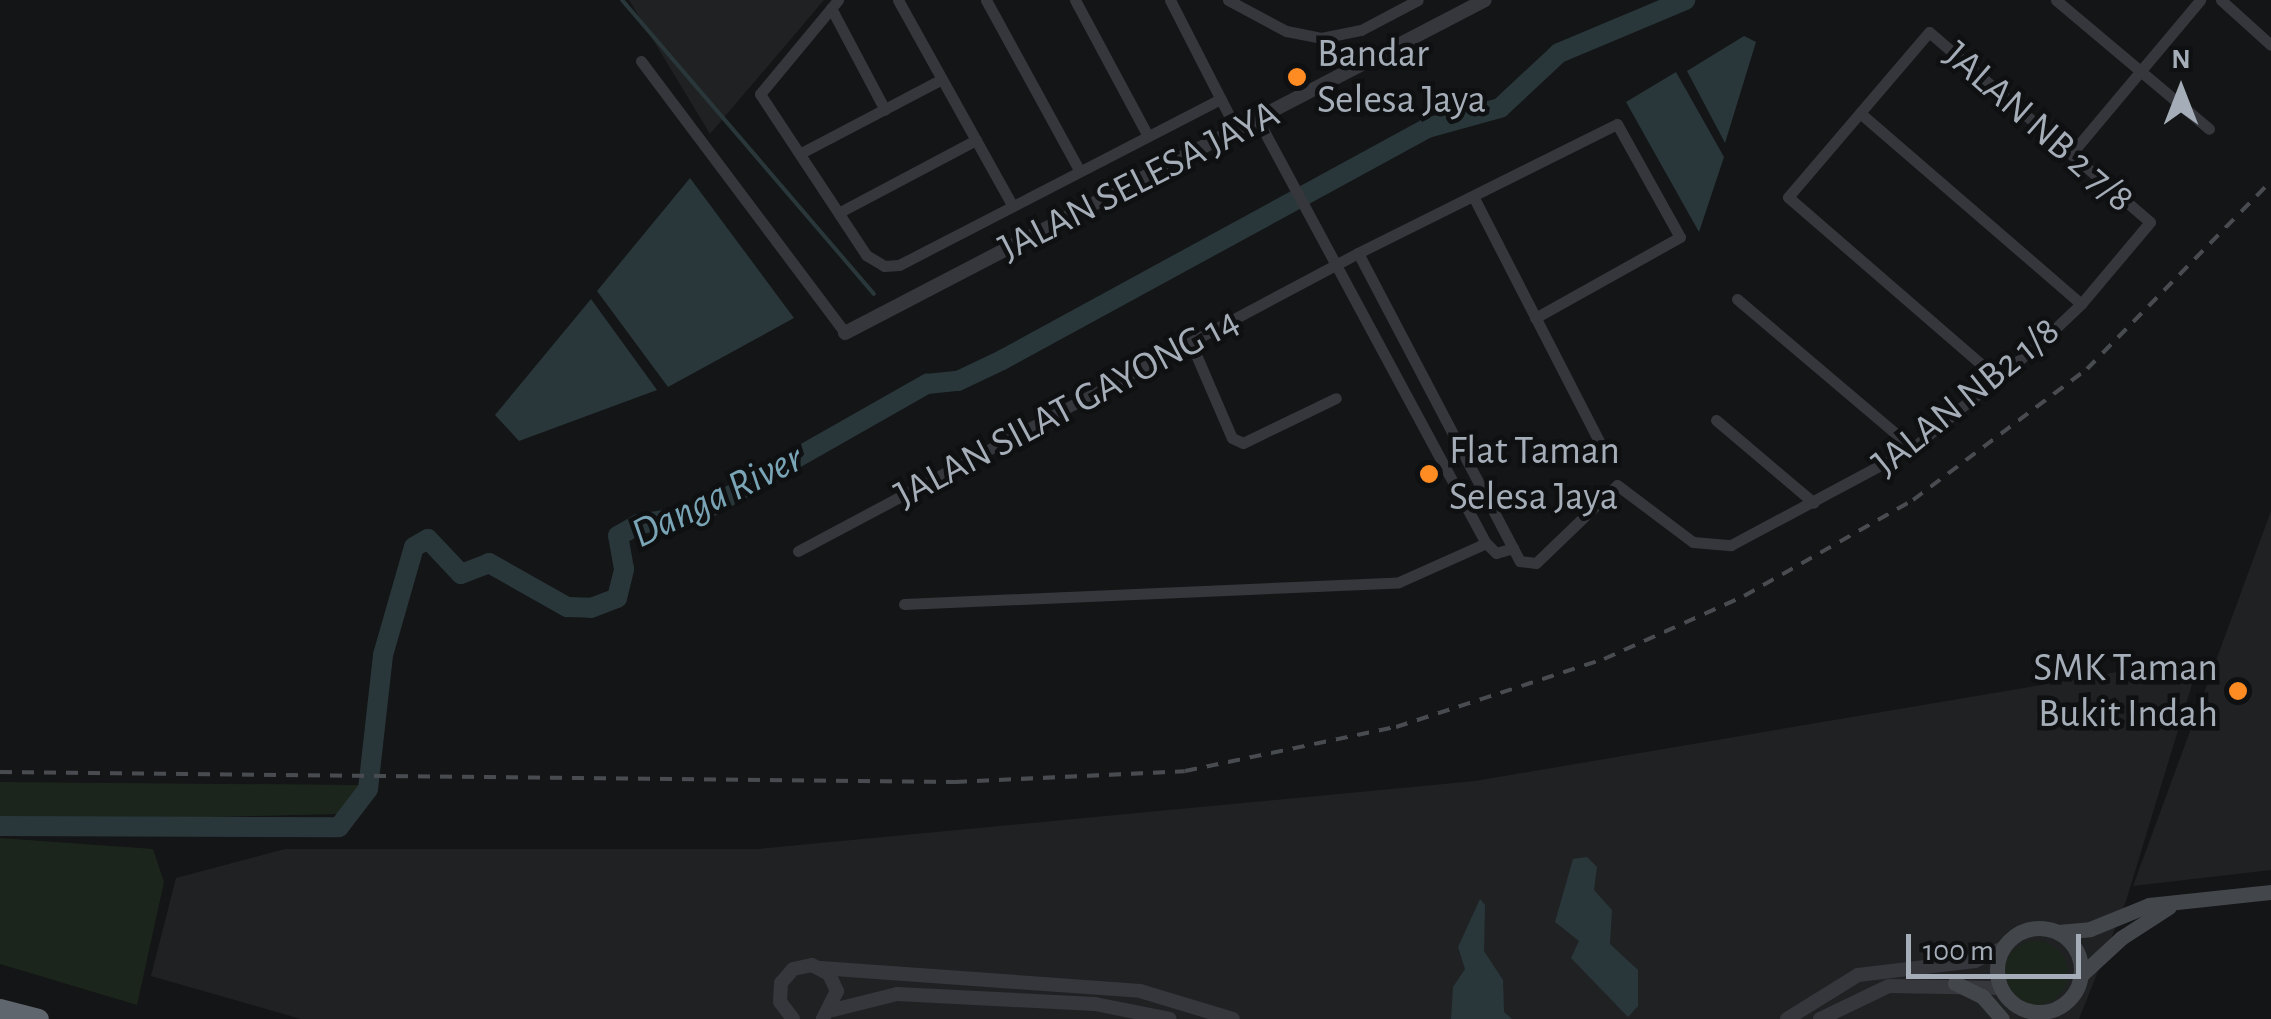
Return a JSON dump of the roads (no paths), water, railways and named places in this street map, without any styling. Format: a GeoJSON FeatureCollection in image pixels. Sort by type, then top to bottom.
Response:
{"type":"FeatureCollection","features":[{"type":"Feature","properties":{"kind":"highway"},"geometry":{"type":"LineString","coordinates":[[0,1010],[38,1019]]}},
{"type":"Feature","properties":{"kind":"main road"},"geometry":{"type":"LineString","coordinates":[[2014,1019],[2004,994],[2002,948],[2033,928],[2058,932],[2090,929],[2149,905],[2271,892]]}},
{"type":"Feature","properties":{"kind":"main road"},"geometry":{"type":"LineString","coordinates":[[2004,994],[2029,1010],[2050,1014],[2071,996],[2080,976],[2121,938],[2173,905]]}},
{"type":"Feature","properties":{"kind":"main road"},"geometry":{"type":"LineString","coordinates":[[2058,932],[2076,950],[2080,976]]}},
{"type":"Feature","properties":{"kind":"main road"},"geometry":{"type":"LineString","coordinates":[[1956,984],[1982,996],[2002,1019]]}},
{"type":"Feature","properties":{"kind":"street"},"geometry":{"type":"LineString","coordinates":[[898,0],[1012,205]]}},
{"type":"Feature","properties":{"kind":"street"},"geometry":{"type":"LineString","coordinates":[[986,0],[1078,170]]}},
{"type":"Feature","properties":{"kind":"street"},"geometry":{"type":"LineString","coordinates":[[1076,0],[1148,136]]}},
{"type":"Feature","properties":{"kind":"street"},"geometry":{"type":"LineString","coordinates":[[1170,0],[1238,130]]}},
{"type":"Feature","properties":{"kind":"street"},"geometry":{"type":"LineString","coordinates":[[1228,0],[1286,32],[1321,38],[1361,30],[1418,0]]}},
{"type":"Feature","properties":{"kind":"street","name":"JALAN SELESA JAYA"},"geometry":{"type":"LineString","coordinates":[[845,333],[1485,0]]}},
{"type":"Feature","properties":{"kind":"street"},"geometry":{"type":"LineString","coordinates":[[2056,0],[2209,129]]}},
{"type":"Feature","properties":{"kind":"street"},"geometry":{"type":"LineString","coordinates":[[2071,154],[2200,0]]}},
{"type":"Feature","properties":{"kind":"street"},"geometry":{"type":"LineString","coordinates":[[2221,0],[2271,45]]}},
{"type":"Feature","properties":{"kind":"street"},"geometry":{"type":"LineString","coordinates":[[885,110],[835,4],[760,94],[866,255],[884,266],[899,265],[1220,100]]}},
{"type":"Feature","properties":{"kind":"street","name":"JALAN NB 2 7/8"},"geometry":{"type":"LineString","coordinates":[[1860,113],[1929,32],[2150,222]]}},
{"type":"Feature","properties":{"kind":"street"},"geometry":{"type":"LineString","coordinates":[[641,61],[845,333]]}},
{"type":"Feature","properties":{"kind":"street"},"geometry":{"type":"LineString","coordinates":[[801,153],[942,79]]}},
{"type":"Feature","properties":{"kind":"street"},"geometry":{"type":"LineString","coordinates":[[1997,378],[1788,197],[1860,113],[2081,304]]}},
{"type":"Feature","properties":{"kind":"street"},"geometry":{"type":"LineString","coordinates":[[1258,120],[1486,543],[1496,553],[1513,548],[1358,253]]}},
{"type":"Feature","properties":{"kind":"street","name":"JALAN SILAT GAYONG 14"},"geometry":{"type":"LineString","coordinates":[[798,551],[1336,264],[1617,124],[1680,232],[1676,243],[1535,318]]}},
{"type":"Feature","properties":{"kind":"street"},"geometry":{"type":"LineString","coordinates":[[840,212],[976,140]]}},
{"type":"Feature","properties":{"kind":"street"},"geometry":{"type":"LineString","coordinates":[[1473,196],[1609,462]]}},
{"type":"Feature","properties":{"kind":"street","name":"JALAN NB2 1/8"},"geometry":{"type":"LineString","coordinates":[[1513,548],[1520,561],[1536,564],[1617,485],[1652,505],[1693,542],[1720,548],[1814,503],[1913,448],[1997,378],[2081,304],[2150,222]]}},
{"type":"Feature","properties":{"kind":"street"},"geometry":{"type":"LineString","coordinates":[[1738,299],[1913,448]]}},
{"type":"Feature","properties":{"kind":"street"},"geometry":{"type":"LineString","coordinates":[[1191,342],[1232,438],[1243,442],[1336,398]]}},
{"type":"Feature","properties":{"kind":"street"},"geometry":{"type":"LineString","coordinates":[[1716,420],[1814,503]]}},
{"type":"Feature","properties":{"kind":"street"},"geometry":{"type":"LineString","coordinates":[[904,604],[1399,582],[1486,543]]}},
{"type":"Feature","properties":{"kind":"street"},"geometry":{"type":"LineString","coordinates":[[1787,1019],[1871,972],[1975,961],[2002,948]]}},
{"type":"Feature","properties":{"kind":"street"},"geometry":{"type":"LineString","coordinates":[[793,1019],[780,1002],[781,983],[802,966],[1140,991],[1233,1019]]}},
{"type":"Feature","properties":{"kind":"street"},"geometry":{"type":"LineString","coordinates":[[821,968],[837,991],[828,1014]]}},
{"type":"Feature","properties":{"kind":"street"},"geometry":{"type":"LineString","coordinates":[[1871,972],[1874,990]]}},
{"type":"Feature","properties":{"kind":"street"},"geometry":{"type":"LineString","coordinates":[[1820,1019],[1874,990],[1956,984],[2004,994]]}},
{"type":"Feature","properties":{"kind":"street"},"geometry":{"type":"LineString","coordinates":[[828,1014],[897,994],[1096,1004],[1170,1019]]}},
{"type":"Feature","properties":{"kind":"waterway"},"geometry":{"type":"LineString","coordinates":[[622,0],[874,294]]}},
{"type":"Feature","properties":{"kind":"waterway","name":"Danga River"},"geometry":{"type":"LineString","coordinates":[[0,826],[339,827],[368,789],[383,655],[414,547],[428,539],[461,574],[489,563],[567,607],[591,608],[617,598],[624,569],[618,536],[639,524],[696,515],[927,384],[958,381],[1002,360],[1427,128],[1500,108],[1559,53],[1685,0]]}},
{"type":"Feature","properties":{"kind":"railway"},"geometry":{"type":"LineString","coordinates":[[0,772],[955,782],[1185,771],[1396,727],[1604,659],[1744,596],[1913,500],[2087,369],[2271,181]]}},
{"type":"Feature","properties":{"kind":"place","name":"Bandar Selesa Jaya"},"geometry":{"type":"Point","coordinates":[1297,77]}},
{"type":"Feature","properties":{"kind":"place","name":"Flat Taman Selesa Jaya"},"geometry":{"type":"Point","coordinates":[1429,474]}},
{"type":"Feature","properties":{"kind":"place","name":"SMK Taman Bukit Indah"},"geometry":{"type":"Point","coordinates":[2238,691]}}]}
